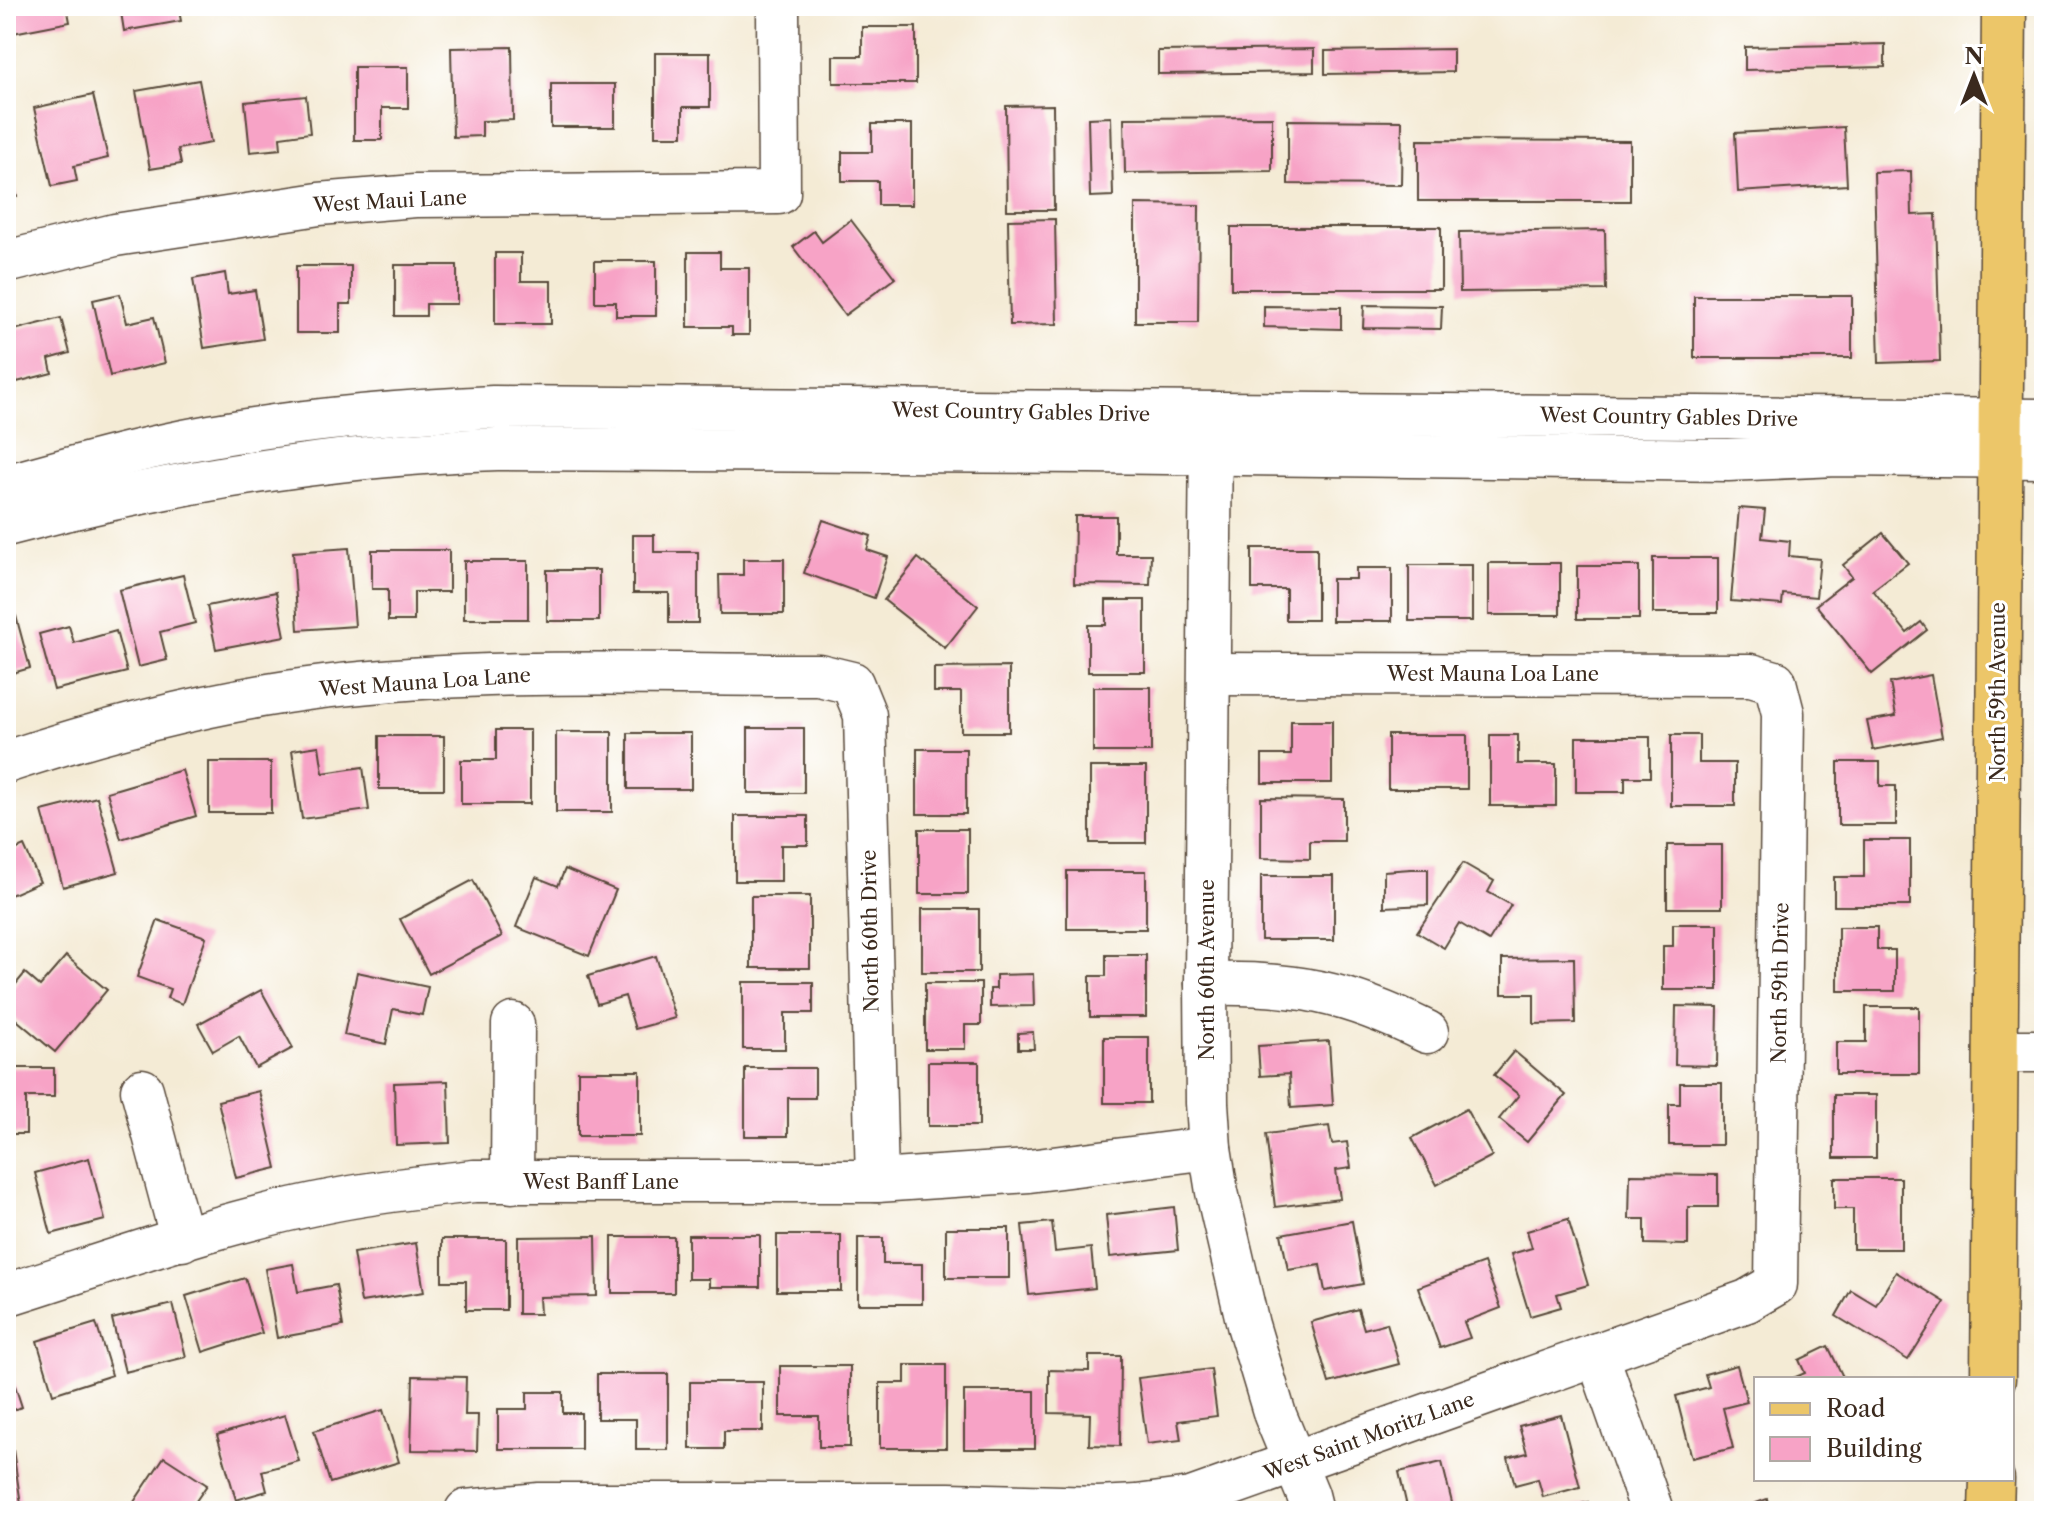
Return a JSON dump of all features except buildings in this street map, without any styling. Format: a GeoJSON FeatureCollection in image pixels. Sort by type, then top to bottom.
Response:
{"type":"FeatureCollection","features":[{"type":"Feature","properties":{"kind":"main road","name":"North 59th Avenue"},"geometry":{"type":"LineString","coordinates":[[1993,1377],[2004,6]]}},
{"type":"Feature","properties":{"kind":"main road"},"geometry":{"type":"LineString","coordinates":[[1991,1511],[1992,1481]]}},
{"type":"Feature","properties":{"kind":"street","name":"West Maui Lane"},"geometry":{"type":"LineString","coordinates":[[6,262],[115,235],[319,204],[415,196],[779,193],[778,6]]}},
{"type":"Feature","properties":{"kind":"street","name":"West Country Gables Drive"},"geometry":{"type":"LineString","coordinates":[[6,486],[159,446],[231,432],[415,411],[493,407],[601,407],[1211,434]]}},
{"type":"Feature","properties":{"kind":"street","name":"West Country Gables Drive"},"geometry":{"type":"LineString","coordinates":[[6,525],[177,484],[332,460],[423,452],[1211,434],[2001,438],[2044,420]]}},
{"type":"Feature","properties":{"kind":"street","name":"North 60th Avenue"},"geometry":{"type":"LineString","coordinates":[[1211,434],[1206,984],[1210,1148],[1248,1325],[1275,1415],[1312,1511]]}},
{"type":"Feature","properties":{"kind":"street","name":"West Country Gables Drive"},"geometry":{"type":"LineString","coordinates":[[2001,438],[2044,457]]}},
{"type":"Feature","properties":{"kind":"street","name":"West Mauna Loa Lane"},"geometry":{"type":"LineString","coordinates":[[1210,674],[1751,675],[1775,682]]}},
{"type":"Feature","properties":{"kind":"street","name":"West Mauna Loa Lane"},"geometry":{"type":"LineString","coordinates":[[6,762],[96,732],[191,710],[321,687],[529,675],[819,675],[852,683]]}},
{"type":"Feature","properties":{"kind":"street","name":"North 59th Drive"},"geometry":{"type":"LineString","coordinates":[[1775,682],[1783,713],[1776,1284]]}},
{"type":"Feature","properties":{"kind":"street","name":"North 60th Drive"},"geometry":{"type":"LineString","coordinates":[[852,683],[865,715],[877,1181]]}},
{"type":"Feature","properties":{"kind":"street"},"geometry":{"type":"LineString","coordinates":[[1206,984],[1252,983],[1306,988],[1360,1002],[1427,1032]]}},
{"type":"Feature","properties":{"kind":"street"},"geometry":{"type":"LineString","coordinates":[[512,1182],[513,1024]]}},
{"type":"Feature","properties":{"kind":"street"},"geometry":{"type":"LineString","coordinates":[[1995,1051],[2044,1051]]}},
{"type":"Feature","properties":{"kind":"street"},"geometry":{"type":"LineString","coordinates":[[142,1090],[182,1240]]}},
{"type":"Feature","properties":{"kind":"street","name":"West Banff Lane"},"geometry":{"type":"LineString","coordinates":[[6,1295],[182,1240],[333,1200],[448,1184],[877,1181],[1029,1171],[1210,1148]]}},
{"type":"Feature","properties":{"kind":"street","name":"West Saint Moritz Lane"},"geometry":{"type":"LineString","coordinates":[[466,1511],[539,1504],[1098,1508],[1191,1499],[1747,1301],[1776,1284]]}},
{"type":"Feature","properties":{"kind":"street"},"geometry":{"type":"LineString","coordinates":[[1597,1354],[1652,1511]]}}]}
